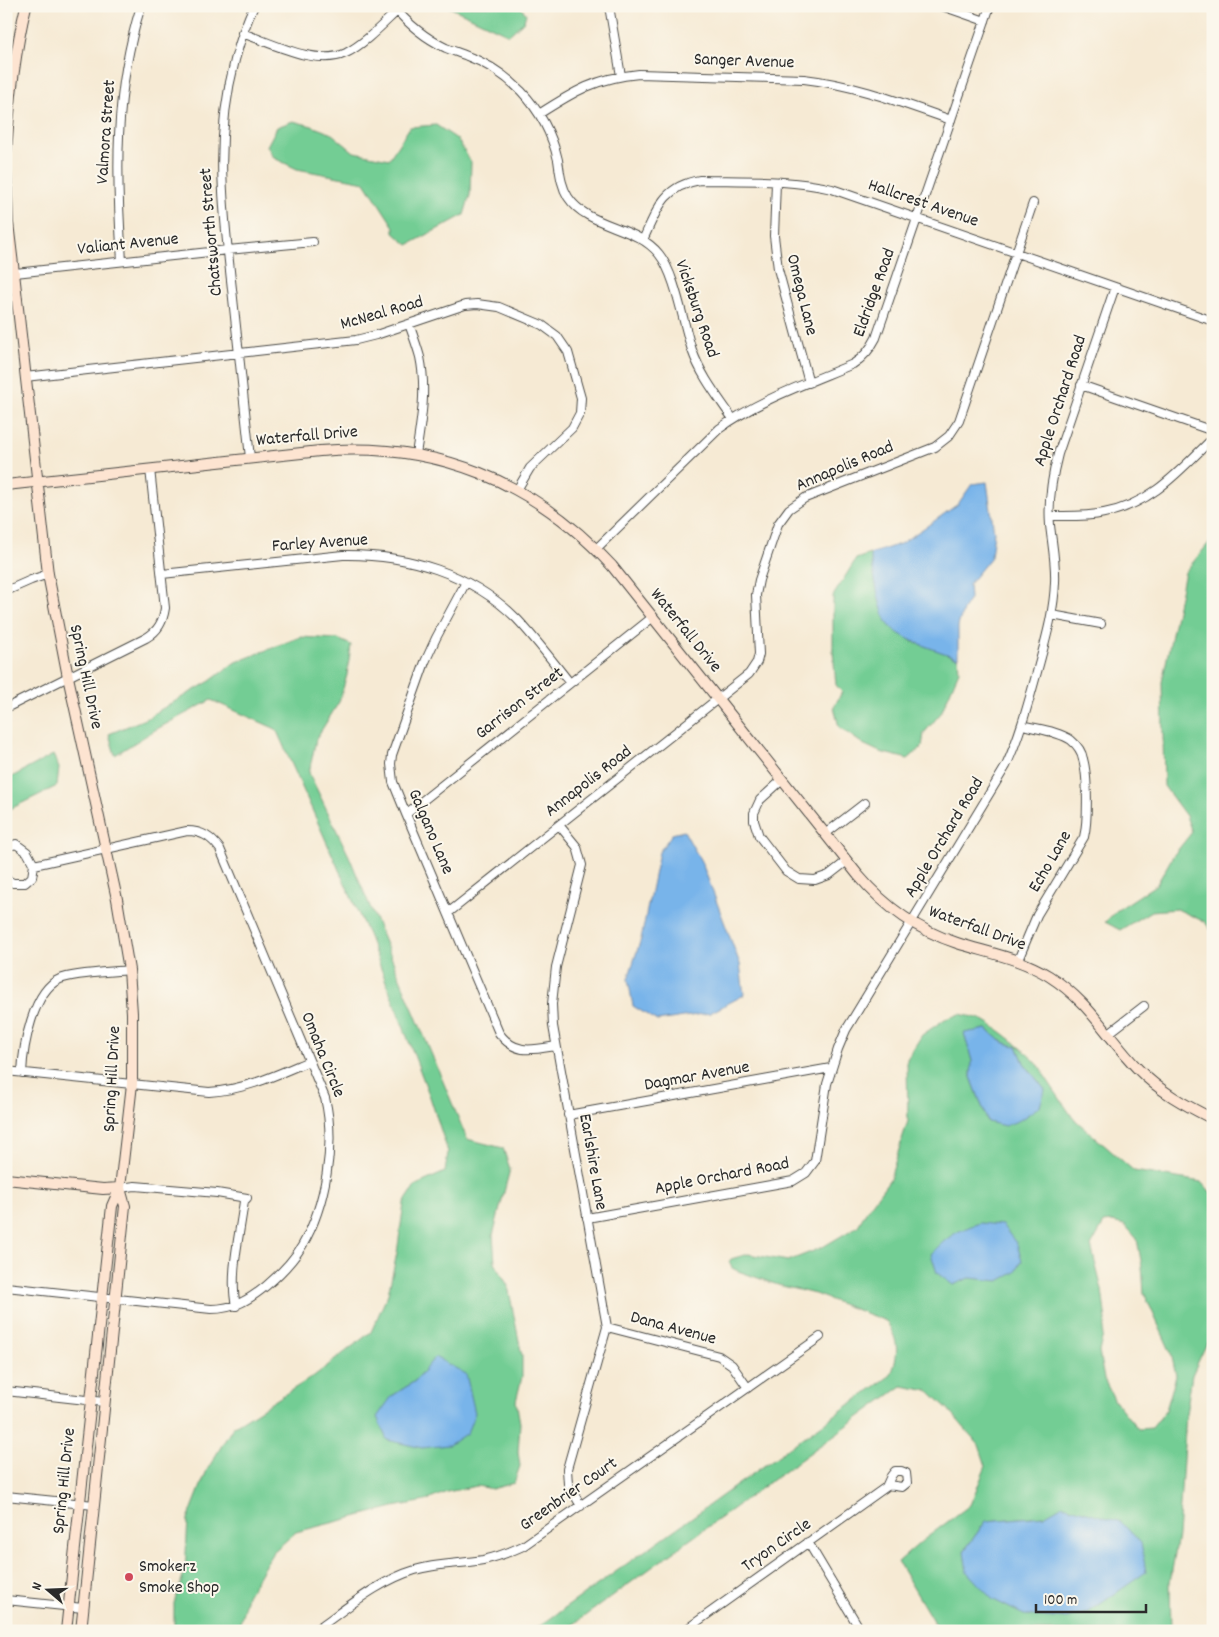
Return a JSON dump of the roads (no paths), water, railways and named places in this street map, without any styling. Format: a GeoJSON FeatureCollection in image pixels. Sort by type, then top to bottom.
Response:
{"type":"FeatureCollection","features":[{"type":"Feature","properties":{"kind":"main road"},"geometry":{"type":"LineString","coordinates":[[6,154],[11,85],[26,6]]}},
{"type":"Feature","properties":{"kind":"main road","name":"Spring Hill Drive"},"geometry":{"type":"LineString","coordinates":[[6,171],[10,273],[25,377],[48,574],[68,677],[119,908],[129,970],[132,1013],[132,1084],[120,1188],[112,1206],[66,1631]]}},
{"type":"Feature","properties":{"kind":"main road","name":"Waterfall Drive"},"geometry":{"type":"LineString","coordinates":[[6,485],[250,458],[342,449],[368,449],[416,454],[473,470],[517,490],[561,518],[612,566],[825,834],[881,900],[911,922],[932,933],[958,943],[1018,960],[1049,976],[1064,986],[1088,1009],[1137,1068],[1153,1083],[1184,1104],[1213,1119]]}},
{"type":"Feature","properties":{"kind":"main road"},"geometry":{"type":"LineString","coordinates":[[6,1179],[103,1189],[120,1188]]}},
{"type":"Feature","properties":{"kind":"main road","name":"Spring Hill Drive"},"geometry":{"type":"LineString","coordinates":[[81,1631],[125,1206],[120,1188]]}},
{"type":"Feature","properties":{"kind":"street","name":"Valmora Street"},"geometry":{"type":"LineString","coordinates":[[122,261],[118,195],[118,131],[126,68],[141,6]]}},
{"type":"Feature","properties":{"kind":"street","name":"Chatsworth Street"},"geometry":{"type":"LineString","coordinates":[[250,458],[222,191],[222,134],[230,79],[242,33],[254,6]]}},
{"type":"Feature","properties":{"kind":"street"},"geometry":{"type":"LineString","coordinates":[[609,6],[621,76]]}},
{"type":"Feature","properties":{"kind":"street"},"geometry":{"type":"LineString","coordinates":[[942,6],[985,21]]}},
{"type":"Feature","properties":{"kind":"street","name":"Eldridge Road"},"geometry":{"type":"LineString","coordinates":[[596,549],[719,429],[732,419],[754,407],[853,364],[866,355],[872,347],[990,6]]}},
{"type":"Feature","properties":{"kind":"street"},"geometry":{"type":"LineString","coordinates":[[242,33],[309,57],[330,58],[348,52],[395,9]]}},
{"type":"Feature","properties":{"kind":"street","name":"Vicksburg Road"},"geometry":{"type":"LineString","coordinates":[[395,9],[433,41],[496,70],[520,91],[539,114],[553,142],[562,185],[571,202],[587,215],[643,240],[659,254],[670,272],[693,352],[706,380],[732,419]]}},
{"type":"Feature","properties":{"kind":"street","name":"Sanger Avenue"},"geometry":{"type":"LineString","coordinates":[[539,114],[588,85],[621,76],[649,74],[804,79],[826,82],[871,92],[951,120]]}},
{"type":"Feature","properties":{"kind":"street","name":"Hallcrest Avenue"},"geometry":{"type":"LineString","coordinates":[[643,240],[662,200],[682,185],[700,180],[799,183],[832,188],[1213,321]]}},
{"type":"Feature","properties":{"kind":"street","name":"Omega Lane"},"geometry":{"type":"LineString","coordinates":[[776,182],[774,236],[778,270],[809,383]]}},
{"type":"Feature","properties":{"kind":"street","name":"Annapolis Road"},"geometry":{"type":"LineString","coordinates":[[448,913],[749,674],[757,662],[759,648],[757,586],[778,524],[789,509],[805,498],[935,446],[949,436],[959,421],[1033,204]]}},
{"type":"Feature","properties":{"kind":"street","name":"Valiant Avenue"},"geometry":{"type":"LineString","coordinates":[[10,273],[313,242]]}},
{"type":"Feature","properties":{"kind":"street","name":"Apple Orchard Road"},"geometry":{"type":"LineString","coordinates":[[587,1218],[793,1180],[800,1178],[811,1168],[815,1161],[831,1068],[846,1030],[1006,766],[1022,725],[1052,615],[1055,582],[1050,516],[1053,475],[1058,454],[1115,287]]}},
{"type":"Feature","properties":{"kind":"street","name":"McNeal Road"},"geometry":{"type":"LineString","coordinates":[[25,377],[356,340],[465,305],[489,305],[542,325],[557,336],[568,352],[582,405],[572,428],[530,468],[517,490]]}},
{"type":"Feature","properties":{"kind":"street"},"geometry":{"type":"LineString","coordinates":[[409,324],[420,357],[424,394],[416,454]]}},
{"type":"Feature","properties":{"kind":"street"},"geometry":{"type":"LineString","coordinates":[[1081,385],[1213,431]]}},
{"type":"Feature","properties":{"kind":"street"},"geometry":{"type":"LineString","coordinates":[[1050,516],[1102,514],[1142,500],[1169,482],[1213,438]]}},
{"type":"Feature","properties":{"kind":"street"},"geometry":{"type":"LineString","coordinates":[[6,708],[146,638],[157,630],[161,624],[165,608],[150,469]]}},
{"type":"Feature","properties":{"kind":"street","name":"Farley Avenue"},"geometry":{"type":"LineString","coordinates":[[162,574],[364,554],[407,560],[441,570],[466,582],[499,603],[531,634],[570,683]]}},
{"type":"Feature","properties":{"kind":"street"},"geometry":{"type":"LineString","coordinates":[[6,591],[48,574]]}},
{"type":"Feature","properties":{"kind":"street","name":"Galgano Lane"},"geometry":{"type":"LineString","coordinates":[[466,582],[425,662],[392,755],[391,773],[406,814],[499,1032],[504,1040],[514,1047],[526,1050],[556,1046]]}},
{"type":"Feature","properties":{"kind":"street"},"geometry":{"type":"LineString","coordinates":[[1052,615],[1101,624]]}},
{"type":"Feature","properties":{"kind":"street","name":"Garrison Street"},"geometry":{"type":"LineString","coordinates":[[406,814],[653,618]]}},
{"type":"Feature","properties":{"kind":"street","name":"Echo Lane"},"geometry":{"type":"LineString","coordinates":[[1018,960],[1037,915],[1080,845],[1087,823],[1084,766],[1080,750],[1065,737],[1022,725]]}},
{"type":"Feature","properties":{"kind":"street"},"geometry":{"type":"LineString","coordinates":[[782,780],[760,800],[756,806],[754,821],[759,836],[786,871],[799,879],[815,880],[829,875],[847,861]]}},
{"type":"Feature","properties":{"kind":"street"},"geometry":{"type":"LineString","coordinates":[[825,834],[865,803]]}},
{"type":"Feature","properties":{"kind":"street","name":"Earlshire Lane"},"geometry":{"type":"LineString","coordinates":[[559,825],[577,847],[582,865],[559,952],[553,986],[552,1012],[568,1116],[607,1327],[567,1469],[568,1484],[581,1506]]}},
{"type":"Feature","properties":{"kind":"street","name":"Omaha Circle"},"geometry":{"type":"LineString","coordinates":[[6,1287],[211,1309],[236,1306],[248,1300],[271,1281],[288,1264],[306,1238],[324,1185],[330,1148],[330,1129],[325,1098],[216,842],[202,833],[186,831],[34,865]]}},
{"type":"Feature","properties":{"kind":"street"},"geometry":{"type":"LineString","coordinates":[[6,847],[16,844],[26,852],[34,865],[32,876],[25,882],[13,882],[6,879]]}},
{"type":"Feature","properties":{"kind":"street"},"geometry":{"type":"LineString","coordinates":[[22,1072],[22,1055],[31,1021],[42,996],[52,984],[66,977],[129,970]]}},
{"type":"Feature","properties":{"kind":"street"},"geometry":{"type":"LineString","coordinates":[[1109,1033],[1144,1006]]}},
{"type":"Feature","properties":{"kind":"street"},"geometry":{"type":"LineString","coordinates":[[6,1071],[194,1091],[222,1091],[253,1084],[310,1061]]}},
{"type":"Feature","properties":{"kind":"street","name":"Dagmar Avenue"},"geometry":{"type":"LineString","coordinates":[[568,1116],[831,1068]]}},
{"type":"Feature","properties":{"kind":"street"},"geometry":{"type":"LineString","coordinates":[[120,1188],[135,1186],[218,1193],[247,1198],[244,1201],[233,1292],[236,1306]]}},
{"type":"Feature","properties":{"kind":"street","name":"Dana Avenue"},"geometry":{"type":"LineString","coordinates":[[607,1327],[719,1356],[732,1366],[748,1388]]}},
{"type":"Feature","properties":{"kind":"street","name":"Greenbrier Court"},"geometry":{"type":"LineString","coordinates":[[314,1631],[386,1582],[400,1575],[432,1566],[482,1560],[509,1552],[534,1539],[820,1337]]}},
{"type":"Feature","properties":{"kind":"street"},"geometry":{"type":"LineString","coordinates":[[6,1391],[104,1402]]}},
{"type":"Feature","properties":{"kind":"street","name":"Tryon Circle"},"geometry":{"type":"LineString","coordinates":[[684,1631],[888,1485]]}},
{"type":"Feature","properties":{"kind":"street"},"geometry":{"type":"LineString","coordinates":[[6,1496],[94,1505]]}},
{"type":"Feature","properties":{"kind":"street"},"geometry":{"type":"LineString","coordinates":[[808,1542],[861,1631]]}},
{"type":"Feature","properties":{"kind":"street"},"geometry":{"type":"LineString","coordinates":[[6,1600],[83,1608]]}},
{"type":"Feature","properties":{"kind":"water"},"geometry":{"type":"Polygon","coordinates":[[[987,482],[994,532],[991,557],[969,584],[970,599],[963,610],[958,626],[958,658],[919,644],[899,634],[892,628],[887,622],[881,606],[870,554],[900,544],[958,504],[972,484],[987,482]]]}},
{"type":"Feature","properties":{"kind":"water"},"geometry":{"type":"Polygon","coordinates":[[[684,831],[702,863],[740,964],[744,995],[710,1013],[657,1021],[633,1006],[628,979],[641,939],[659,852],[672,834],[684,831]]]}},
{"type":"Feature","properties":{"kind":"water"},"geometry":{"type":"Polygon","coordinates":[[[987,1029],[1008,1044],[1017,1046],[1024,1063],[1045,1090],[1040,1106],[1020,1120],[1005,1126],[988,1122],[971,1077],[972,1061],[964,1033],[987,1029]]]}},
{"type":"Feature","properties":{"kind":"water"},"geometry":{"type":"Polygon","coordinates":[[[980,1223],[1002,1225],[1017,1244],[1022,1261],[1016,1272],[999,1281],[970,1278],[953,1285],[937,1273],[931,1254],[953,1235],[980,1223]]]}},
{"type":"Feature","properties":{"kind":"water"},"geometry":{"type":"Polygon","coordinates":[[[435,1357],[466,1374],[475,1413],[467,1433],[449,1445],[422,1448],[387,1440],[377,1417],[392,1396],[415,1381],[435,1357]]]}},
{"type":"Feature","properties":{"kind":"water"},"geometry":{"type":"Polygon","coordinates":[[[1063,1505],[1121,1522],[1141,1543],[1146,1572],[1089,1612],[1067,1619],[1024,1615],[992,1599],[967,1572],[964,1551],[986,1521],[1044,1516],[1063,1505]]]}},
{"type":"Feature","properties":{"kind":"place","name":"Smokerz Smoke Shop"},"geometry":{"type":"Point","coordinates":[129,1577]}}]}
